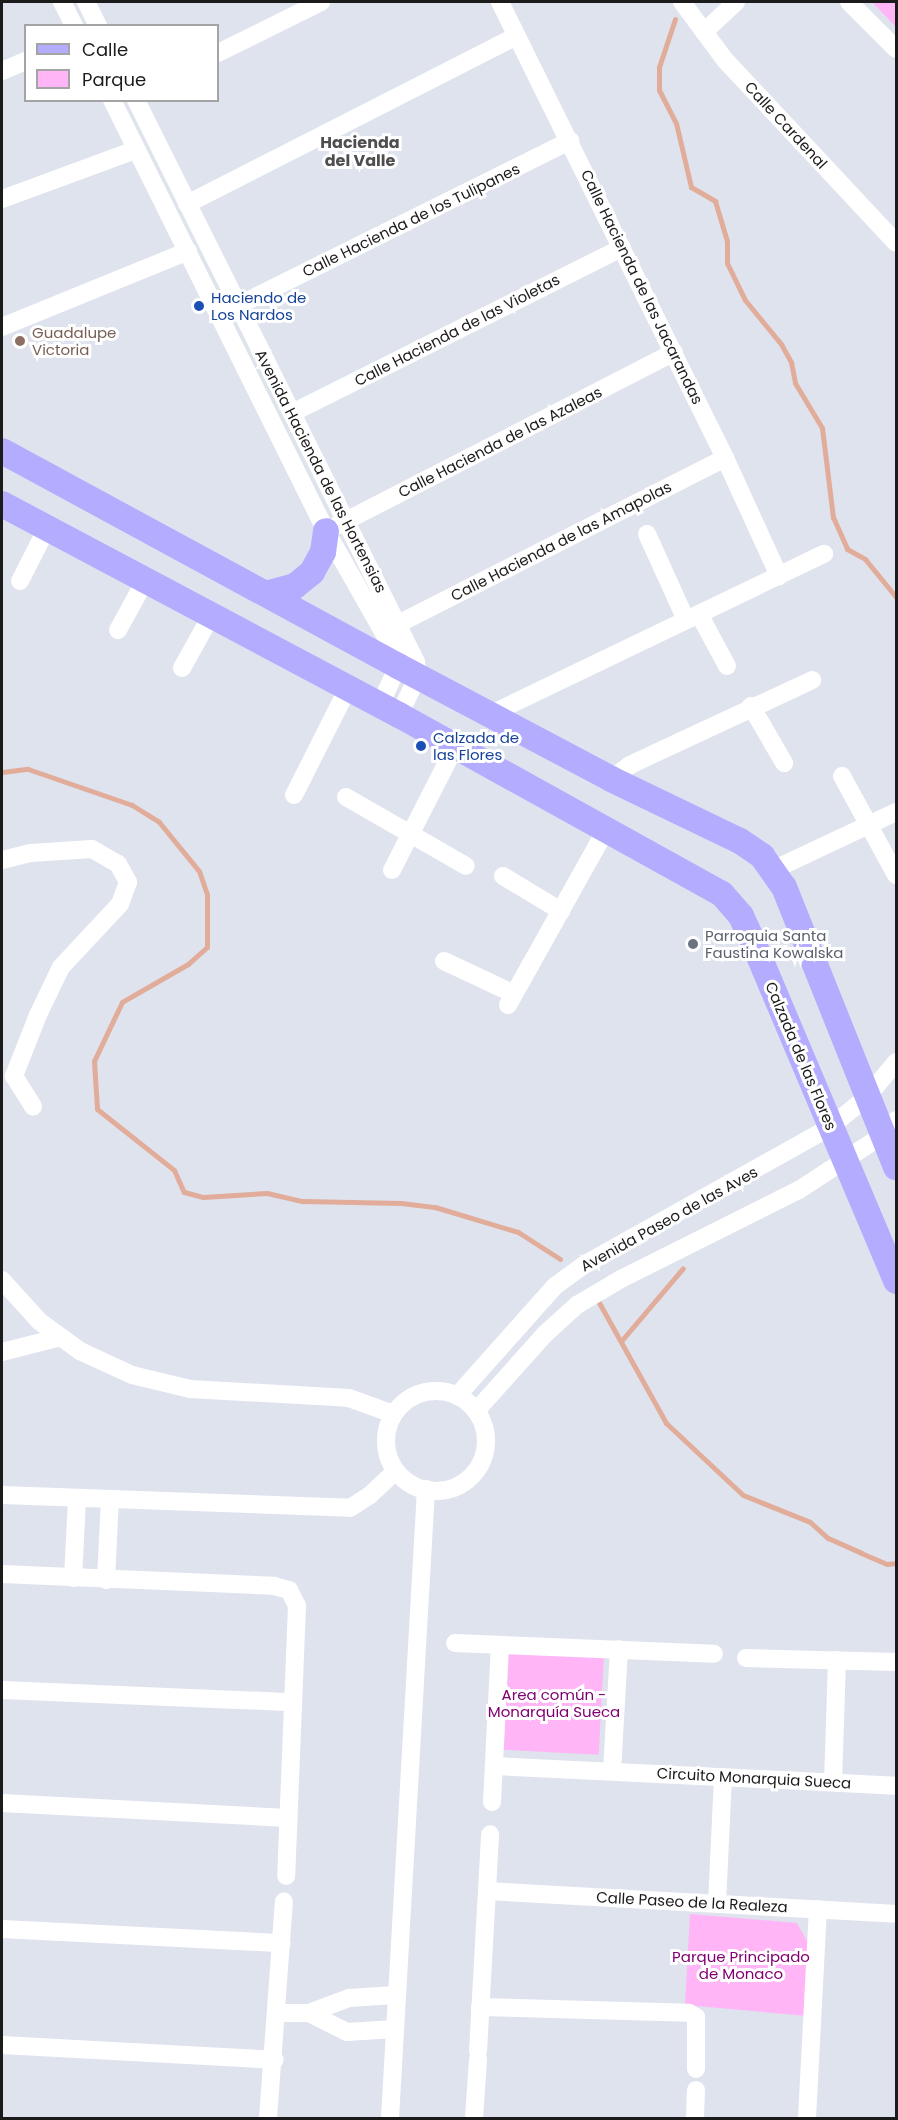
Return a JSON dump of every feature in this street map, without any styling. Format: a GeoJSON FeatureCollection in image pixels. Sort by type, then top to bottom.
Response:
{"type":"FeatureCollection","features":[{"type":"Feature","properties":{"kind":"street"},"geometry":{"type":"LineString","coordinates":[[62,2],[73,24]]}},
{"type":"Feature","properties":{"kind":"street"},"geometry":{"type":"LineString","coordinates":[[86,2],[97,24]]}},
{"type":"Feature","properties":{"kind":"street"},"geometry":{"type":"LineString","coordinates":[[219,53],[321,2]]}},
{"type":"Feature","properties":{"kind":"street","name":"Calle Hacienda de las Jacarandas"},"geometry":{"type":"LineString","coordinates":[[500,2],[674,352],[779,576]]}},
{"type":"Feature","properties":{"kind":"street","name":"Calle Cardenal"},"geometry":{"type":"LineString","coordinates":[[682,2],[725,60],[890,223],[897,243]]}},
{"type":"Feature","properties":{"kind":"street"},"geometry":{"type":"LineString","coordinates":[[704,32],[736,2]]}},
{"type":"Feature","properties":{"kind":"street"},"geometry":{"type":"LineString","coordinates":[[849,2],[897,50]]}},
{"type":"Feature","properties":{"kind":"street"},"geometry":{"type":"LineString","coordinates":[[187,204],[517,36]]}},
{"type":"Feature","properties":{"kind":"street"},"geometry":{"type":"LineString","coordinates":[[2,71],[24,63]]}},
{"type":"Feature","properties":{"kind":"street","name":"Avenida Hacienda de las Hortensias"},"geometry":{"type":"LineString","coordinates":[[116,102],[135,150],[220,315],[336,526],[398,624],[416,662],[408,671],[394,651],[336,526],[292,412],[137,102]]}},
{"type":"Feature","properties":{"kind":"street","name":"Calle Hacienda de los Tulipanes"},"geometry":{"type":"LineString","coordinates":[[220,315],[570,141]]}},
{"type":"Feature","properties":{"kind":"street"},"geometry":{"type":"LineString","coordinates":[[2,199],[135,150]]}},
{"type":"Feature","properties":{"kind":"street","name":"Calle Hacienda de las Violetas"},"geometry":{"type":"LineString","coordinates":[[292,412],[622,248]]}},
{"type":"Feature","properties":{"kind":"street"},"geometry":{"type":"LineString","coordinates":[[2,327],[188,251]]}},
{"type":"Feature","properties":{"kind":"street","name":"Calle Hacienda de las Azaleas"},"geometry":{"type":"LineString","coordinates":[[336,526],[674,352]]}},
{"type":"Feature","properties":{"kind":"street"},"geometry":{"type":"LineString","coordinates":[[2,451],[269,593],[611,780],[740,841],[775,869],[866,1098],[890,1127],[897,1167]]}},
{"type":"Feature","properties":{"kind":"street","name":"Calle Hacienda de las Amapolas"},"geometry":{"type":"LineString","coordinates":[[398,624],[725,458]]}},
{"type":"Feature","properties":{"kind":"street","name":"Calzada de las Flores"},"geometry":{"type":"LineString","coordinates":[[2,504],[390,710],[606,830],[698,878],[722,894],[741,916],[897,1281]]}},
{"type":"Feature","properties":{"kind":"street"},"geometry":{"type":"LineString","coordinates":[[269,593],[295,586],[312,572],[336,526]]}},
{"type":"Feature","properties":{"kind":"street"},"geometry":{"type":"LineString","coordinates":[[20,580],[47,528]]}},
{"type":"Feature","properties":{"kind":"street"},"geometry":{"type":"LineString","coordinates":[[647,534],[692,617],[727,666]]}},
{"type":"Feature","properties":{"kind":"street"},"geometry":{"type":"LineString","coordinates":[[489,715],[824,554]]}},
{"type":"Feature","properties":{"kind":"street"},"geometry":{"type":"LineString","coordinates":[[118,630],[145,581]]}},
{"type":"Feature","properties":{"kind":"street"},"geometry":{"type":"LineString","coordinates":[[182,668],[211,616]]}},
{"type":"Feature","properties":{"kind":"street"},"geometry":{"type":"LineString","coordinates":[[390,710],[408,671]]}},
{"type":"Feature","properties":{"kind":"street"},"geometry":{"type":"LineString","coordinates":[[611,780],[630,765],[751,706],[812,680]]}},
{"type":"Feature","properties":{"kind":"street"},"geometry":{"type":"LineString","coordinates":[[294,795],[348,688]]}},
{"type":"Feature","properties":{"kind":"street"},"geometry":{"type":"LineString","coordinates":[[751,706],[784,763]]}},
{"type":"Feature","properties":{"kind":"street"},"geometry":{"type":"LineString","coordinates":[[392,870],[455,747]]}},
{"type":"Feature","properties":{"kind":"street"},"geometry":{"type":"LineString","coordinates":[[842,776],[897,875]]}},
{"type":"Feature","properties":{"kind":"street"},"geometry":{"type":"LineString","coordinates":[[346,797],[466,866]]}},
{"type":"Feature","properties":{"kind":"street"},"geometry":{"type":"LineString","coordinates":[[775,869],[897,812]]}},
{"type":"Feature","properties":{"kind":"street"},"geometry":{"type":"LineString","coordinates":[[444,961],[511,1000],[606,830]]}},
{"type":"Feature","properties":{"kind":"street"},"geometry":{"type":"LineString","coordinates":[[2,860],[32,853],[92,849],[118,864],[128,882],[120,903],[61,967],[38,1015],[14,1076],[33,1107]]}},
{"type":"Feature","properties":{"kind":"street"},"geometry":{"type":"LineString","coordinates":[[503,876],[561,911]]}},
{"type":"Feature","properties":{"kind":"street","name":"Avenida Paseo de las Aves"},"geometry":{"type":"LineString","coordinates":[[457,1396],[555,1286],[587,1263],[618,1249],[830,1127],[866,1098],[897,1062]]}},
{"type":"Feature","properties":{"kind":"street","name":"Avenida Paseo de las Aves"},"geometry":{"type":"LineString","coordinates":[[476,1411],[553,1326],[578,1305],[630,1275],[798,1190],[845,1162],[890,1127]]}},
{"type":"Feature","properties":{"kind":"street"},"geometry":{"type":"LineString","coordinates":[[618,1249],[630,1275]]}},
{"type":"Feature","properties":{"kind":"street"},"geometry":{"type":"LineString","coordinates":[[2,1280],[39,1321],[80,1351],[132,1375],[189,1389],[349,1398],[393,1414]]}},
{"type":"Feature","properties":{"kind":"street"},"geometry":{"type":"LineString","coordinates":[[2,1352],[61,1336]]}},
{"type":"Feature","properties":{"kind":"street"},"geometry":{"type":"LineString","coordinates":[[446,1392],[457,1396],[476,1411],[486,1444],[478,1467],[456,1486],[426,1489],[405,1479],[396,1471],[387,1449],[393,1414],[422,1393],[446,1392]]}},
{"type":"Feature","properties":{"kind":"street"},"geometry":{"type":"LineString","coordinates":[[2,1495],[350,1508],[370,1496],[396,1471]]}},
{"type":"Feature","properties":{"kind":"street"},"geometry":{"type":"LineString","coordinates":[[390,2118],[426,1489]]}},
{"type":"Feature","properties":{"kind":"street"},"geometry":{"type":"LineString","coordinates":[[73,1578],[77,1498]]}},
{"type":"Feature","properties":{"kind":"street"},"geometry":{"type":"LineString","coordinates":[[106,1580],[110,1499]]}},
{"type":"Feature","properties":{"kind":"street"},"geometry":{"type":"LineString","coordinates":[[2,1574],[274,1586],[289,1590],[297,1606],[286,1876]]}},
{"type":"Feature","properties":{"kind":"street"},"geometry":{"type":"LineString","coordinates":[[455,1643],[714,1654]]}},
{"type":"Feature","properties":{"kind":"street"},"geometry":{"type":"LineString","coordinates":[[492,1802],[500,1645]]}},
{"type":"Feature","properties":{"kind":"street"},"geometry":{"type":"LineString","coordinates":[[612,1771],[619,1649]]}},
{"type":"Feature","properties":{"kind":"street"},"geometry":{"type":"LineString","coordinates":[[746,1658],[897,1662]]}},
{"type":"Feature","properties":{"kind":"street"},"geometry":{"type":"LineString","coordinates":[[833,1782],[837,1660]]}},
{"type":"Feature","properties":{"kind":"street"},"geometry":{"type":"LineString","coordinates":[[2,1690],[292,1702]]}},
{"type":"Feature","properties":{"kind":"street","name":"Circuito Monarquia Sueca"},"geometry":{"type":"LineString","coordinates":[[494,1766],[897,1786]]}},
{"type":"Feature","properties":{"kind":"street"},"geometry":{"type":"LineString","coordinates":[[717,1904],[723,1777]]}},
{"type":"Feature","properties":{"kind":"street"},"geometry":{"type":"LineString","coordinates":[[2,1803],[288,1818]]}},
{"type":"Feature","properties":{"kind":"street"},"geometry":{"type":"LineString","coordinates":[[474,2118],[490,1834]]}},
{"type":"Feature","properties":{"kind":"street","name":"Calle Paseo de la Realeza"},"geometry":{"type":"LineString","coordinates":[[487,1891],[897,1914]]}},
{"type":"Feature","properties":{"kind":"street"},"geometry":{"type":"LineString","coordinates":[[268,2118],[275,2060],[284,1902]]}},
{"type":"Feature","properties":{"kind":"street"},"geometry":{"type":"LineString","coordinates":[[807,2118],[818,1909]]}},
{"type":"Feature","properties":{"kind":"street"},"geometry":{"type":"LineString","coordinates":[[2,1929],[282,1943]]}},
{"type":"Feature","properties":{"kind":"street"},"geometry":{"type":"LineString","coordinates":[[277,2013],[309,2013],[349,1998],[396,1995]]}},
{"type":"Feature","properties":{"kind":"street"},"geometry":{"type":"LineString","coordinates":[[480,2007],[689,2013],[696,2017],[696,2069]]}},
{"type":"Feature","properties":{"kind":"street"},"geometry":{"type":"LineString","coordinates":[[309,2013],[347,2032],[395,2029]]}},
{"type":"Feature","properties":{"kind":"street"},"geometry":{"type":"LineString","coordinates":[[2,2045],[275,2060]]}},
{"type":"Feature","properties":{"kind":"street"},"geometry":{"type":"LineString","coordinates":[[694,2118],[696,2090]]}},
{"type":"Feature","properties":{"kind":"green space"},"geometry":{"type":"Polygon","coordinates":[[[872,2],[896,2],[896,27],[872,2]]]}},
{"type":"Feature","properties":{"kind":"green space","name":"Area común - Monarquía Sueca"},"geometry":{"type":"Polygon","coordinates":[[[509,1651],[604,1656],[599,1755],[504,1750],[509,1651]]]}},
{"type":"Feature","properties":{"kind":"green space","name":"Parque Principado de Monaco"},"geometry":{"type":"Polygon","coordinates":[[[690,1914],[797,1923],[807,1941],[807,2016],[685,2005],[690,1914]]]}},
{"type":"Feature","properties":{"kind":"waterway"},"geometry":{"type":"LineString","coordinates":[[675,19],[659,67],[659,90],[676,123],[691,187],[715,201],[727,241],[727,263],[745,300],[781,344],[791,362],[795,383],[822,428],[833,517],[847,549],[865,559],[896,597]]}},
{"type":"Feature","properties":{"kind":"waterway"},"geometry":{"type":"LineString","coordinates":[[2,772],[28,769],[132,805],[159,822],[199,871],[207,894],[207,947],[188,964],[122,1002],[94,1061],[97,1109],[174,1170],[184,1192],[203,1197],[267,1193],[303,1201],[401,1203],[435,1207],[518,1232],[560,1259]]}},
{"type":"Feature","properties":{"kind":"waterway"},"geometry":{"type":"LineString","coordinates":[[622,1340],[683,1268]]}},
{"type":"Feature","properties":{"kind":"waterway"},"geometry":{"type":"LineString","coordinates":[[597,1299],[666,1423],[743,1495],[810,1522],[828,1538],[861,1553],[887,1564],[896,1563]]}},
{"type":"Feature","properties":{"kind":"place","name":"Haciendo de Los Nardos"},"geometry":{"type":"Point","coordinates":[199,306]}},
{"type":"Feature","properties":{"kind":"place","name":"Guadalupe Victoria"},"geometry":{"type":"Point","coordinates":[20,341]}},
{"type":"Feature","properties":{"kind":"place","name":"Calzada de las Flores"},"geometry":{"type":"Point","coordinates":[421,746]}},
{"type":"Feature","properties":{"kind":"place","name":"Parroquia Santa Faustina Kowalska"},"geometry":{"type":"Point","coordinates":[693,944]}},
{"type":"Feature","properties":{"kind":"district","name":"Hacienda del Valle"},"geometry":{"type":"Point","coordinates":[360,152]}}]}
